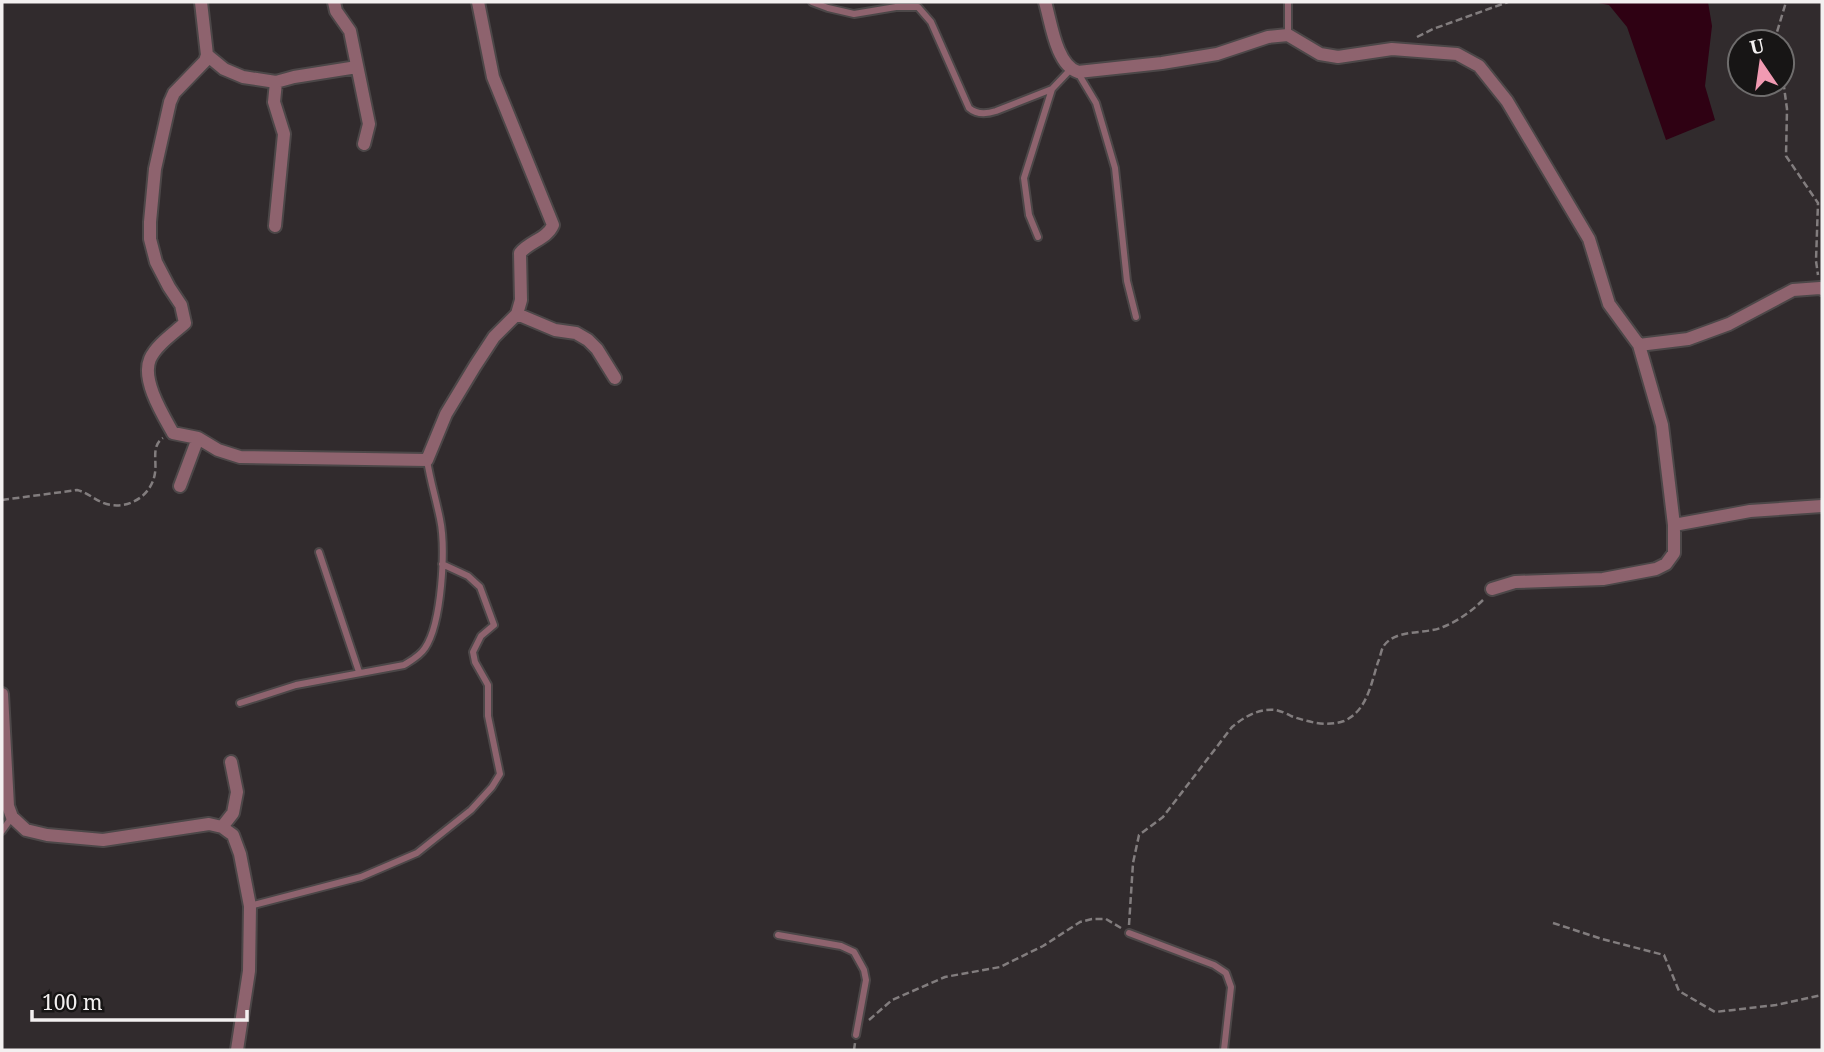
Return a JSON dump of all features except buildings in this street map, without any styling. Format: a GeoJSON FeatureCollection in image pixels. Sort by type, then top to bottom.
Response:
{"type":"FeatureCollection","features":[{"type":"Feature","properties":{"kind":"street"},"geometry":{"type":"LineString","coordinates":[[201,2],[207,55],[205,61],[174,93],[155,169],[150,239],[156,262],[181,305],[185,323],[149,360],[148,374],[155,400],[173,433],[198,438],[218,450],[240,457],[427,460],[446,414],[460,390],[494,337],[517,314],[522,300],[520,253],[526,246],[550,233],[553,225],[493,77],[478,2]]}},
{"type":"Feature","properties":{"kind":"street"},"geometry":{"type":"LineString","coordinates":[[334,2],[336,11],[350,31],[358,67],[369,124],[364,144]]}},
{"type":"Feature","properties":{"kind":"street"},"geometry":{"type":"LineString","coordinates":[[1045,2],[1061,59],[1074,71],[1162,63],[1217,54],[1268,37],[1288,35],[1320,54],[1338,57],[1392,49],[1457,54],[1479,66],[1507,101],[1589,239],[1609,304],[1639,345],[1662,425],[1674,525],[1674,553],[1666,564],[1656,569],[1603,579],[1515,582],[1492,589]]}},
{"type":"Feature","properties":{"kind":"street"},"geometry":{"type":"LineString","coordinates":[[207,55],[224,69],[243,77],[276,82],[294,76],[358,67]]}},
{"type":"Feature","properties":{"kind":"street"},"geometry":{"type":"LineString","coordinates":[[275,226],[284,134],[274,102],[276,82]]}},
{"type":"Feature","properties":{"kind":"street"},"geometry":{"type":"LineString","coordinates":[[1639,345],[1688,339],[1729,324],[1793,290],[1821,288]]}},
{"type":"Feature","properties":{"kind":"street"},"geometry":{"type":"LineString","coordinates":[[517,314],[555,330],[576,333],[588,340],[597,349],[615,378]]}},
{"type":"Feature","properties":{"kind":"street"},"geometry":{"type":"LineString","coordinates":[[180,486],[198,438]]}},
{"type":"Feature","properties":{"kind":"street"},"geometry":{"type":"LineString","coordinates":[[1674,525],[1750,511],[1822,506]]}},
{"type":"Feature","properties":{"kind":"street"},"geometry":{"type":"LineString","coordinates":[[2,694],[8,806],[12,817],[26,830],[47,835],[103,840],[209,824],[222,827],[233,835],[240,854],[250,906],[249,971],[237,1050]]}},
{"type":"Feature","properties":{"kind":"street"},"geometry":{"type":"LineString","coordinates":[[222,827],[233,813],[237,792],[232,762]]}},
{"type":"Feature","properties":{"kind":"lane"},"geometry":{"type":"LineString","coordinates":[[812,2],[854,14],[896,7],[918,7],[931,22],[969,108],[974,112],[988,114],[1052,89],[1074,71],[1096,103],[1115,168],[1127,281],[1136,317]]}},
{"type":"Feature","properties":{"kind":"lane"},"geometry":{"type":"LineString","coordinates":[[1287,2],[1288,35]]}},
{"type":"Feature","properties":{"kind":"lane"},"geometry":{"type":"LineString","coordinates":[[1038,237],[1029,215],[1024,178],[1052,89]]}},
{"type":"Feature","properties":{"kind":"lane"},"geometry":{"type":"LineString","coordinates":[[240,703],[296,685],[404,665],[425,648],[433,631],[438,609],[442,564],[441,521],[427,460]]}},
{"type":"Feature","properties":{"kind":"lane"},"geometry":{"type":"LineString","coordinates":[[319,552],[359,672]]}},
{"type":"Feature","properties":{"kind":"lane"},"geometry":{"type":"LineString","coordinates":[[250,906],[361,877],[417,853],[471,810],[500,774],[488,716],[488,685],[475,662],[473,652],[481,636],[494,625],[480,587],[467,576],[442,564]]}},
{"type":"Feature","properties":{"kind":"lane"},"geometry":{"type":"LineString","coordinates":[[2,831],[12,817]]}},
{"type":"Feature","properties":{"kind":"lane"},"geometry":{"type":"LineString","coordinates":[[1129,933],[1214,965],[1226,973],[1231,987],[1224,1050]]}},
{"type":"Feature","properties":{"kind":"lane"},"geometry":{"type":"LineString","coordinates":[[778,935],[841,946],[854,951],[866,980],[856,1035]]}},
{"type":"Feature","properties":{"kind":"path"},"geometry":{"type":"LineString","coordinates":[[1412,39],[1508,2]]}},
{"type":"Feature","properties":{"kind":"path"},"geometry":{"type":"LineString","coordinates":[[1778,28],[1786,2]]}},
{"type":"Feature","properties":{"kind":"path"},"geometry":{"type":"LineString","coordinates":[[1786,98],[1786,156],[1818,203],[1816,261],[1821,288]]}},
{"type":"Feature","properties":{"kind":"path"},"geometry":{"type":"LineString","coordinates":[[2,500],[77,490],[99,503],[115,506],[137,501],[150,489],[155,473],[155,447],[159,439],[173,433]]}},
{"type":"Feature","properties":{"kind":"path"},"geometry":{"type":"LineString","coordinates":[[854,1050],[856,1035],[866,1022],[892,1000],[945,976],[1000,967],[1044,946],[1080,922],[1092,919],[1106,919],[1129,933],[1133,863],[1139,835],[1163,817],[1232,727],[1252,713],[1276,710],[1310,722],[1330,724],[1353,716],[1366,699],[1383,647],[1395,636],[1441,628],[1474,610],[1492,589]]}},
{"type":"Feature","properties":{"kind":"path"},"geometry":{"type":"LineString","coordinates":[[1553,923],[1664,955],[1679,990],[1715,1012],[1776,1005],[1822,995]]}},
{"type":"Feature","properties":{"kind":"shaded area"},"geometry":{"type":"Polygon","coordinates":[[[1593,2],[1708,2],[1712,26],[1705,86],[1715,120],[1666,140],[1627,27],[1609,5],[1593,2]]]}}]}
